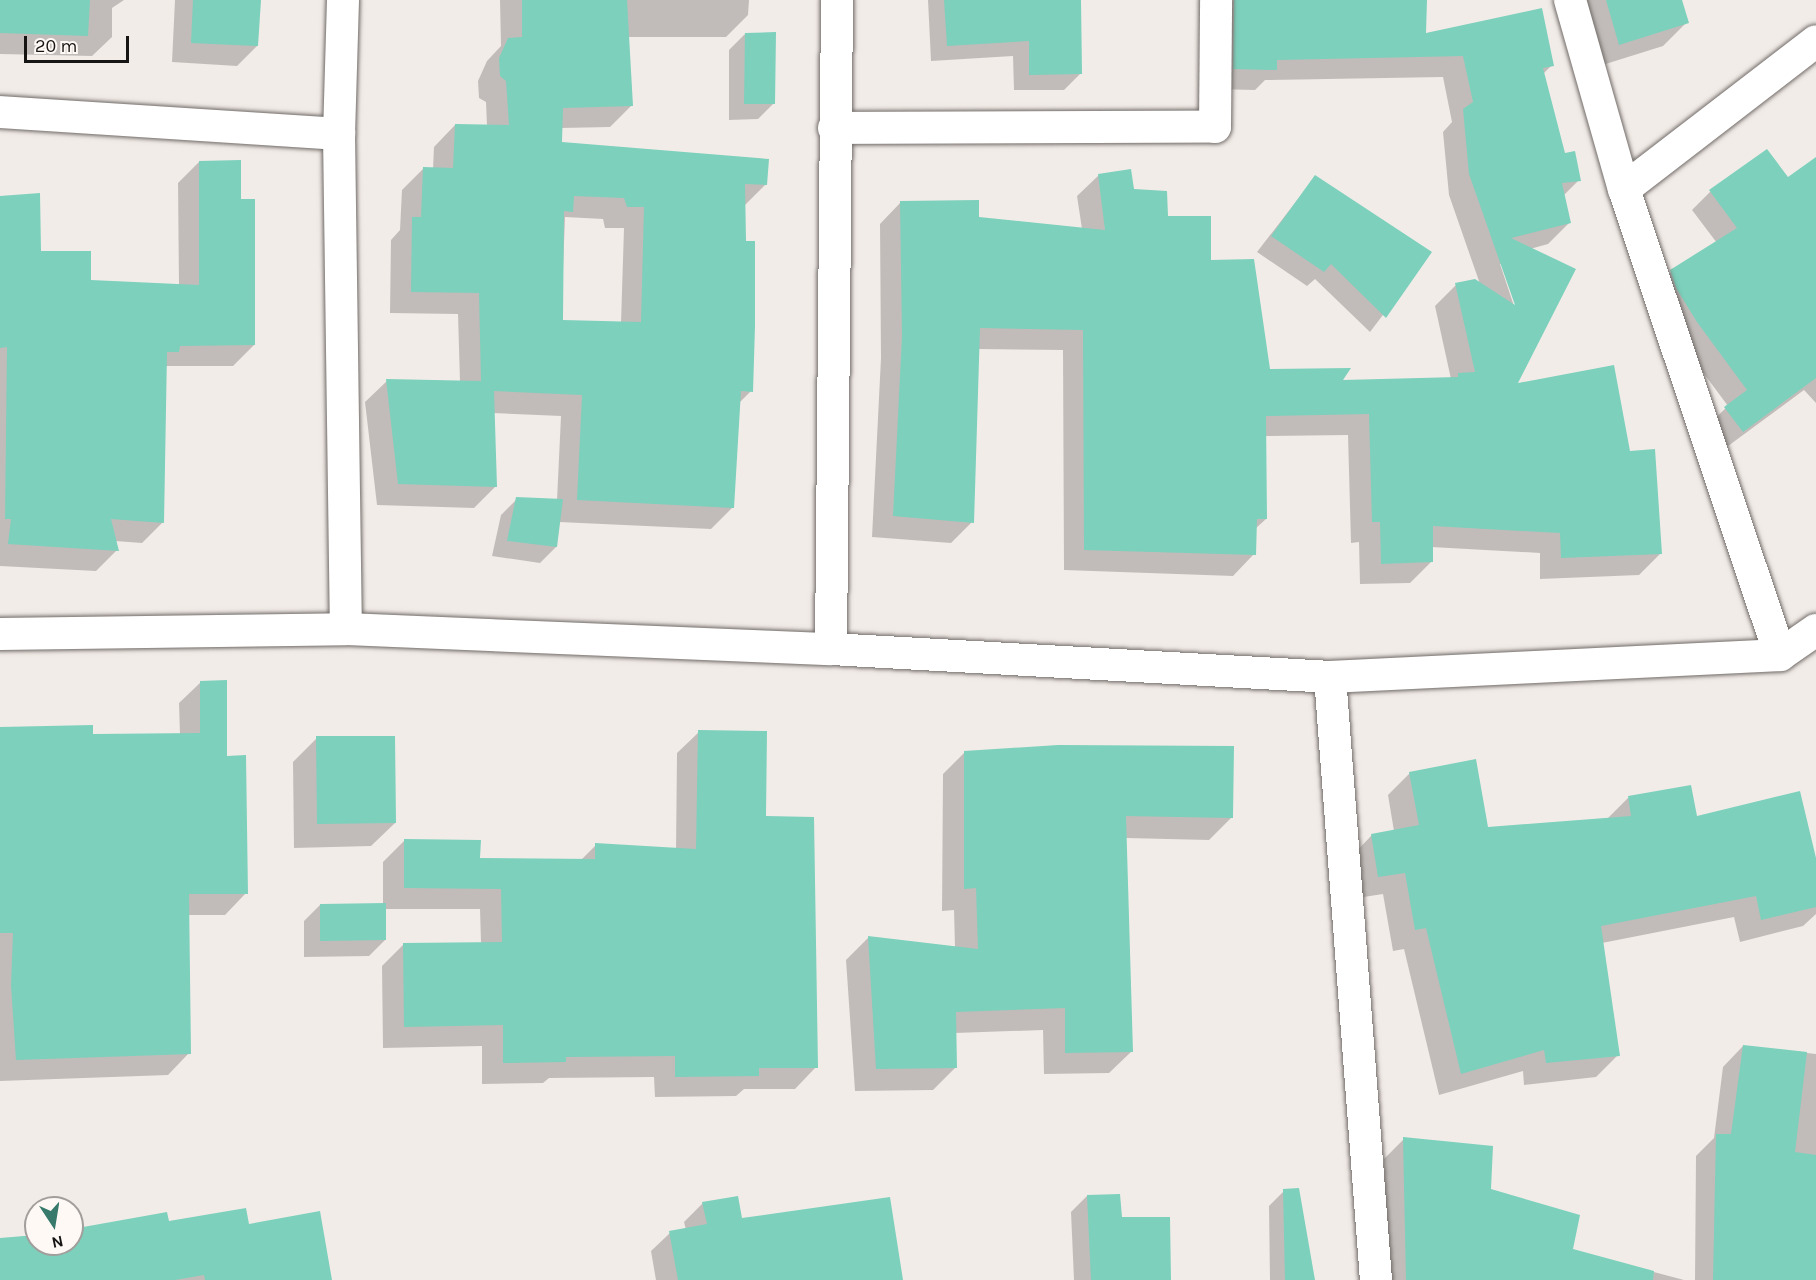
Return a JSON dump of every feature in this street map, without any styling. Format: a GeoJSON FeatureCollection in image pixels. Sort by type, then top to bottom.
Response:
{"type":"FeatureCollection","features":[{"type":"Feature","properties":{"kind":"street"},"geometry":{"type":"LineString","coordinates":[[343,0],[339,134],[346,629]]}},
{"type":"Feature","properties":{"kind":"street"},"geometry":{"type":"LineString","coordinates":[[831,649],[834,128],[837,0]]}},
{"type":"Feature","properties":{"kind":"street"},"geometry":{"type":"LineString","coordinates":[[834,128],[1215,127],[1215,0]]}},
{"type":"Feature","properties":{"kind":"street"},"geometry":{"type":"LineString","coordinates":[[1570,0],[1624,189],[1780,655]]}},
{"type":"Feature","properties":{"kind":"street"},"geometry":{"type":"LineString","coordinates":[[1624,189],[1816,41]]}},
{"type":"Feature","properties":{"kind":"street"},"geometry":{"type":"LineString","coordinates":[[0,112],[339,134]]}},
{"type":"Feature","properties":{"kind":"street"},"geometry":{"type":"LineString","coordinates":[[0,634],[346,629],[831,649],[1330,677],[1780,655],[1816,630]]}},
{"type":"Feature","properties":{"kind":"street"},"geometry":{"type":"LineString","coordinates":[[1330,677],[1376,1280]]}},
{"type":"Feature","properties":{"kind":"building"},"geometry":{"type":"Polygon","coordinates":[[[0,0],[90,0],[88,36],[0,33],[0,0]]]}},
{"type":"Feature","properties":{"kind":"building"},"geometry":{"type":"Polygon","coordinates":[[[193,0],[261,0],[258,46],[191,43],[193,0]]]}},
{"type":"Feature","properties":{"kind":"building"},"geometry":{"type":"Polygon","coordinates":[[[522,0],[627,0],[633,106],[563,108],[562,142],[769,159],[767,185],[745,184],[746,241],[755,241],[753,392],[741,391],[734,508],[577,500],[582,395],[494,391],[497,487],[398,484],[386,379],[481,381],[479,293],[411,292],[412,217],[421,217],[423,167],[453,168],[455,124],[509,125],[506,81],[500,76],[499,58],[508,38],[522,37],[522,0]],[[574,196],[573,212],[564,211],[563,320],[641,322],[644,207],[627,207],[624,198],[574,196]]]}},
{"type":"Feature","properties":{"kind":"building"},"geometry":{"type":"Polygon","coordinates":[[[944,0],[1081,0],[1082,74],[1029,75],[1029,41],[947,46],[944,0]]]}},
{"type":"Feature","properties":{"kind":"building"},"geometry":{"type":"Polygon","coordinates":[[[1234,0],[1427,0],[1426,33],[1542,8],[1554,66],[1543,68],[1565,153],[1575,151],[1581,181],[1562,183],[1571,223],[1511,238],[1576,269],[1518,383],[1614,365],[1630,451],[1655,449],[1662,554],[1561,558],[1560,533],[1433,526],[1433,562],[1381,564],[1380,522],[1372,522],[1369,414],[1266,416],[1267,519],[1257,519],[1256,555],[1084,550],[1083,330],[980,328],[974,523],[893,516],[902,336],[900,201],[979,200],[979,217],[1105,230],[1098,174],[1131,169],[1134,189],[1167,191],[1168,216],[1211,216],[1211,260],[1254,259],[1270,369],[1351,368],[1343,380],[1458,377],[1458,373],[1475,372],[1455,283],[1475,279],[1515,305],[1469,174],[1463,109],[1473,102],[1463,56],[1277,60],[1277,70],[1233,69],[1234,0]]]}},
{"type":"Feature","properties":{"kind":"building"},"geometry":{"type":"Polygon","coordinates":[[[1606,0],[1682,0],[1689,23],[1619,45],[1606,0]]]}},
{"type":"Feature","properties":{"kind":"building"},"geometry":{"type":"Polygon","coordinates":[[[776,32],[775,104],[744,104],[745,33],[776,32]]]}},
{"type":"Feature","properties":{"kind":"building"},"geometry":{"type":"Polygon","coordinates":[[[1767,149],[1788,177],[1816,157],[1816,378],[1743,432],[1724,407],[1747,390],[1697,322],[1676,288],[1670,270],[1737,228],[1709,190],[1767,149]]]}},
{"type":"Feature","properties":{"kind":"building"},"geometry":{"type":"Polygon","coordinates":[[[241,160],[241,199],[255,199],[255,345],[180,346],[179,352],[167,352],[164,523],[111,519],[119,551],[8,544],[11,519],[5,519],[7,347],[0,348],[0,196],[40,193],[41,251],[91,251],[91,280],[199,285],[199,161],[241,160]]]}},
{"type":"Feature","properties":{"kind":"building"},"geometry":{"type":"Polygon","coordinates":[[[1315,175],[1432,252],[1386,318],[1331,264],[1324,272],[1271,236],[1315,175]]]}},
{"type":"Feature","properties":{"kind":"building"},"geometry":{"type":"Polygon","coordinates":[[[516,497],[563,499],[557,547],[507,541],[516,497]]]}},
{"type":"Feature","properties":{"kind":"building"},"geometry":{"type":"Polygon","coordinates":[[[227,680],[227,756],[246,755],[248,894],[189,894],[191,1054],[16,1060],[11,985],[13,933],[0,933],[0,727],[93,725],[93,734],[200,733],[200,681],[227,680]]]}},
{"type":"Feature","properties":{"kind":"building"},"geometry":{"type":"Polygon","coordinates":[[[698,730],[767,731],[766,816],[814,817],[818,1068],[759,1068],[759,1076],[675,1077],[675,1056],[566,1057],[566,1062],[503,1063],[503,1025],[404,1027],[403,943],[502,942],[501,889],[404,888],[404,839],[481,840],[480,858],[595,859],[595,843],[696,849],[698,730]]]}},
{"type":"Feature","properties":{"kind":"building"},"geometry":{"type":"Polygon","coordinates":[[[316,736],[395,736],[396,823],[317,824],[316,736]]]}},
{"type":"Feature","properties":{"kind":"building"},"geometry":{"type":"Polygon","coordinates":[[[1058,745],[1234,746],[1233,818],[1126,816],[1133,1052],[1065,1053],[1065,1008],[956,1012],[957,1068],[876,1069],[868,936],[978,949],[976,888],[964,889],[964,751],[1058,745]]]}},
{"type":"Feature","properties":{"kind":"building"},"geometry":{"type":"Polygon","coordinates":[[[1476,759],[1488,827],[1631,816],[1628,796],[1691,785],[1697,816],[1800,791],[1816,858],[1816,907],[1761,920],[1756,896],[1601,926],[1620,1056],[1546,1063],[1544,1050],[1461,1074],[1426,928],[1415,930],[1405,873],[1378,877],[1371,834],[1419,825],[1409,772],[1476,759]]]}},
{"type":"Feature","properties":{"kind":"building"},"geometry":{"type":"Polygon","coordinates":[[[386,903],[386,940],[320,941],[320,904],[386,903]]]}},
{"type":"Feature","properties":{"kind":"building"},"geometry":{"type":"Polygon","coordinates":[[[1743,1045],[1807,1052],[1795,1152],[1816,1155],[1816,1280],[1713,1280],[1716,1134],[1731,1134],[1743,1045]]]}},
{"type":"Feature","properties":{"kind":"building"},"geometry":{"type":"Polygon","coordinates":[[[1403,1137],[1493,1146],[1491,1189],[1580,1215],[1573,1249],[1654,1271],[1653,1280],[1406,1280],[1403,1137]]]}},
{"type":"Feature","properties":{"kind":"building"},"geometry":{"type":"Polygon","coordinates":[[[1299,1188],[1315,1280],[1285,1280],[1283,1189],[1299,1188]]]}},
{"type":"Feature","properties":{"kind":"building"},"geometry":{"type":"Polygon","coordinates":[[[1120,1194],[1122,1217],[1170,1217],[1171,1280],[1091,1280],[1087,1195],[1120,1194]]]}},
{"type":"Feature","properties":{"kind":"building"},"geometry":{"type":"Polygon","coordinates":[[[738,1196],[742,1218],[890,1197],[903,1280],[678,1280],[669,1231],[707,1224],[702,1202],[738,1196]]]}},
{"type":"Feature","properties":{"kind":"building"},"geometry":{"type":"Polygon","coordinates":[[[246,1208],[249,1224],[320,1211],[332,1280],[205,1280],[204,1275],[175,1280],[0,1280],[0,1238],[24,1236],[24,1256],[84,1256],[84,1227],[167,1212],[169,1221],[246,1208]]]}}]}
